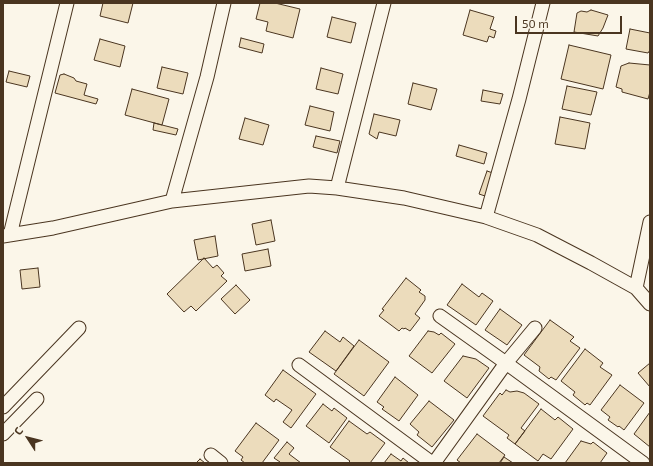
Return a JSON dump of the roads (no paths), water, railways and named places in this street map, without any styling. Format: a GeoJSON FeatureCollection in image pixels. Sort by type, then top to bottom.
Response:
{"type":"FeatureCollection","features":[{"type":"Feature","properties":{"kind":"street"},"geometry":{"type":"LineString","coordinates":[[67,3],[7,236],[53,228],[172,201],[309,186],[337,188],[404,198],[486,217],[536,235],[591,262],[636,288],[650,304]]}},
{"type":"Feature","properties":{"kind":"street"},"geometry":{"type":"LineString","coordinates":[[172,201],[207,77],[224,3]]}},
{"type":"Feature","properties":{"kind":"street"},"geometry":{"type":"LineString","coordinates":[[337,188],[384,3]]}},
{"type":"Feature","properties":{"kind":"street"},"geometry":{"type":"LineString","coordinates":[[486,217],[519,99],[542,3]]}},
{"type":"Feature","properties":{"kind":"street"},"geometry":{"type":"LineString","coordinates":[[636,288],[650,222]]}},
{"type":"Feature","properties":{"kind":"street"},"geometry":{"type":"LineString","coordinates":[[440,316],[643,463]]}},
{"type":"Feature","properties":{"kind":"street"},"geometry":{"type":"LineString","coordinates":[[3,407],[79,328]]}},
{"type":"Feature","properties":{"kind":"street"},"geometry":{"type":"LineString","coordinates":[[299,365],[433,463],[506,363],[535,328]]}},
{"type":"Feature","properties":{"kind":"street"},"geometry":{"type":"LineString","coordinates":[[3,434],[37,399]]}}]}
